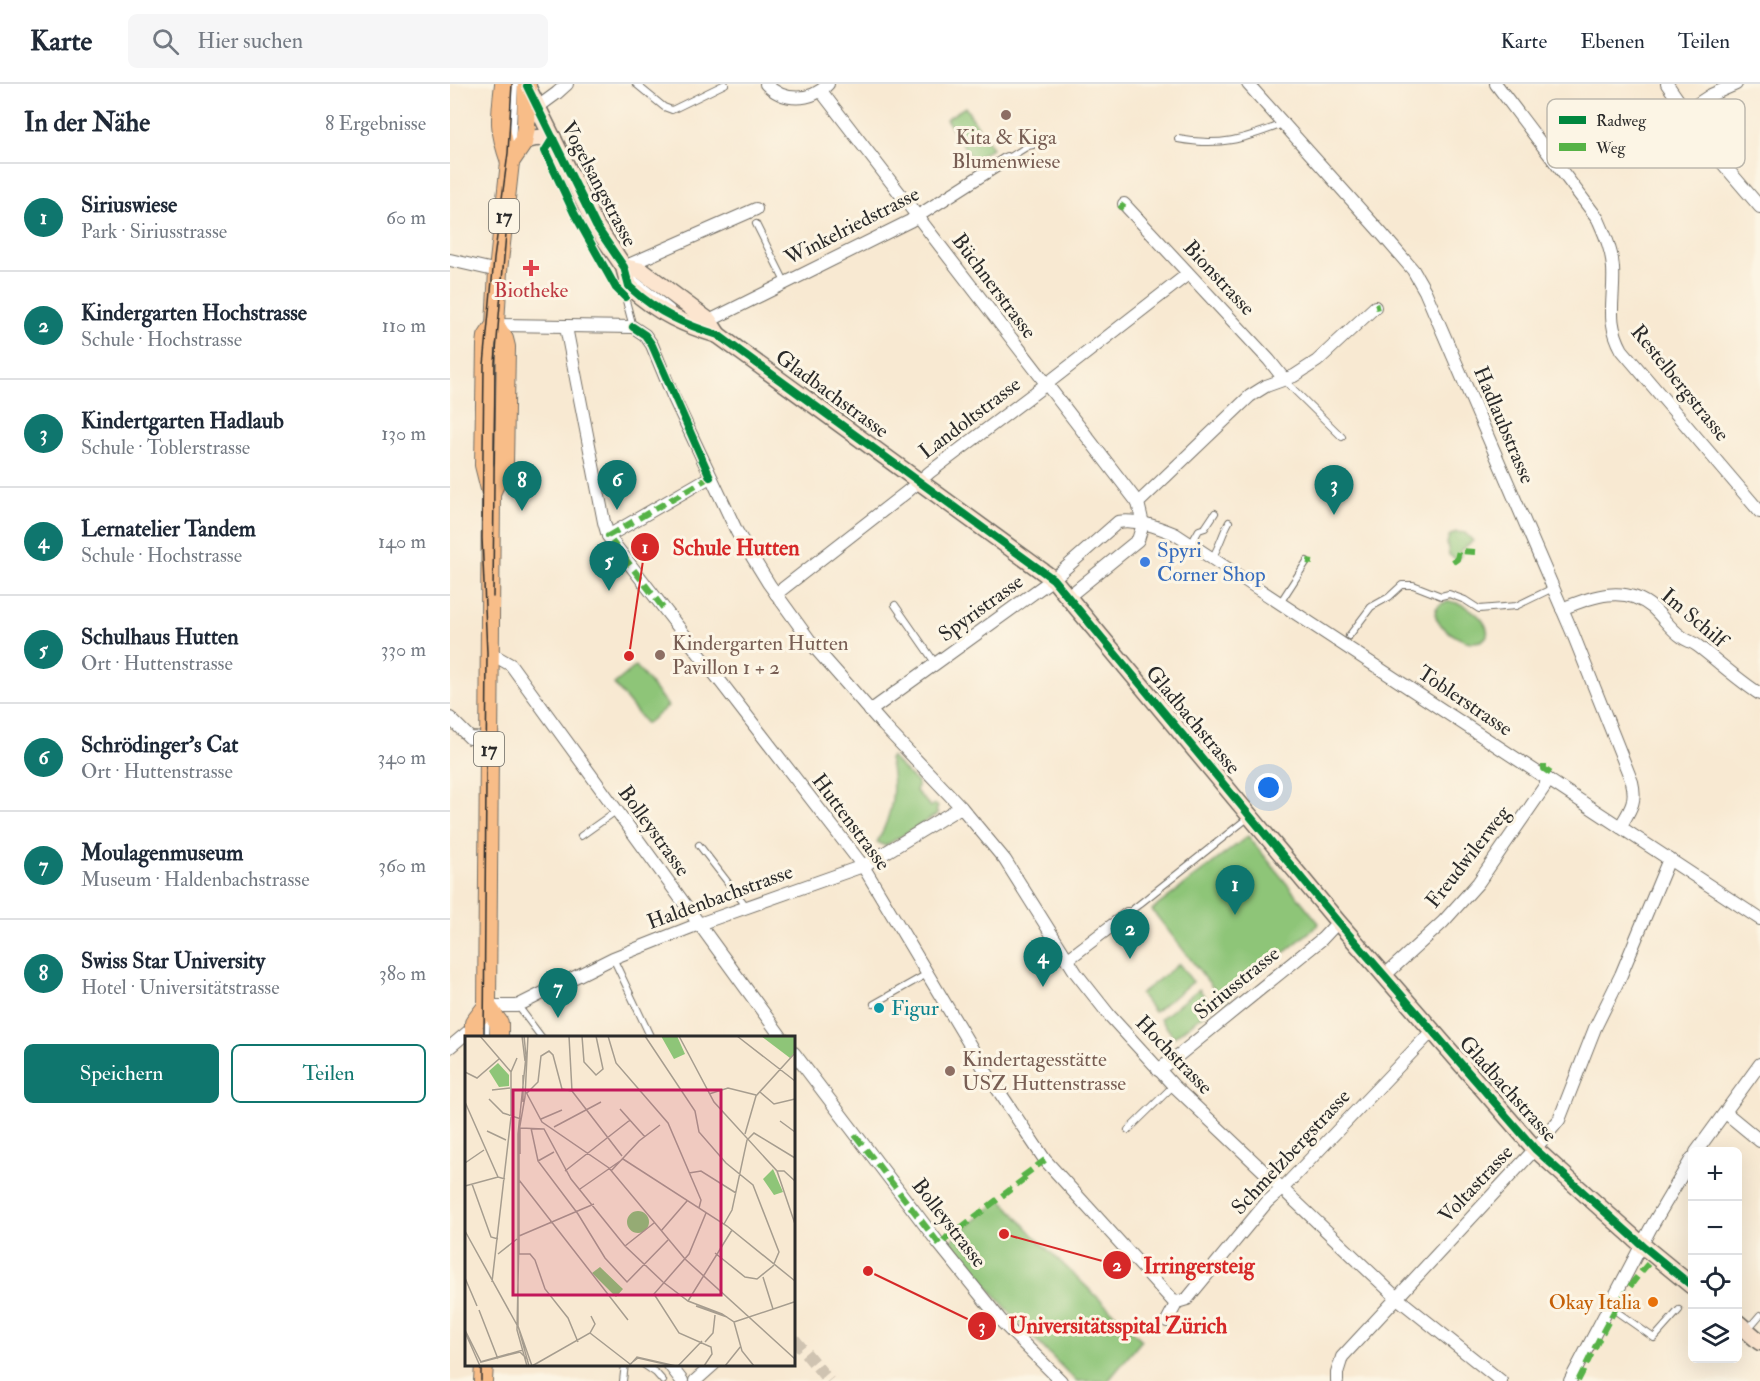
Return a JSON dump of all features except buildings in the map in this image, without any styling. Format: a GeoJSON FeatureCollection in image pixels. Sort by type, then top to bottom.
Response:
{"type":"FeatureCollection","features":[{"type":"Feature","properties":{"kind":"main road","name":"17"},"geometry":{"type":"LineString","coordinates":[[499,1036],[499,1023],[487,1006],[491,493],[484,465],[486,345],[495,326],[498,271],[510,162],[500,126],[504,84]]}},
{"type":"Feature","properties":{"kind":"main road","name":"17"},"geometry":{"type":"LineString","coordinates":[[510,162],[523,143],[532,110],[524,85]]}},
{"type":"Feature","properties":{"kind":"main road"},"geometry":{"type":"LineString","coordinates":[[474,1030],[487,1006]]}},
{"type":"Feature","properties":{"kind":"main road"},"geometry":{"type":"LineString","coordinates":[[483,1381],[484,1366]]}},
{"type":"Feature","properties":{"kind":"street"},"geometry":{"type":"LineString","coordinates":[[532,110],[567,84]]}},
{"type":"Feature","properties":{"kind":"street"},"geometry":{"type":"LineString","coordinates":[[766,84],[774,92],[790,98],[804,98],[825,87]]}},
{"type":"Feature","properties":{"kind":"street","name":"Hadlaubstrasse"},"geometry":{"type":"LineString","coordinates":[[1248,84],[1413,270],[1425,291],[1562,609],[1632,782],[1635,792],[1634,803],[1620,827]]}},
{"type":"Feature","properties":{"kind":"street","name":"Restelbergstrasse"},"geometry":{"type":"LineString","coordinates":[[1496,84],[1547,152]]}},
{"type":"Feature","properties":{"kind":"street"},"geometry":{"type":"LineString","coordinates":[[1667,84],[1677,99]]}},
{"type":"Feature","properties":{"kind":"street"},"geometry":{"type":"LineString","coordinates":[[1705,99],[1736,84]]}},
{"type":"Feature","properties":{"kind":"street","name":"Büchnerstrasse"},"geometry":{"type":"LineString","coordinates":[[825,87],[917,217],[1138,503]]}},
{"type":"Feature","properties":{"kind":"street","name":"Vogelsangstrasse"},"geometry":{"type":"LineString","coordinates":[[532,110],[554,138],[596,226],[624,267]]}},
{"type":"Feature","properties":{"kind":"street","name":"Vogelsangstrasse"},"geometry":{"type":"LineString","coordinates":[[523,143],[528,139],[554,138]]}},
{"type":"Feature","properties":{"kind":"street","name":"Winkelriedstrasse"},"geometry":{"type":"LineString","coordinates":[[714,328],[785,282],[917,217],[1007,159]]}},
{"type":"Feature","properties":{"kind":"street","name":"Restelbergstrasse"},"geometry":{"type":"LineString","coordinates":[[1559,168],[1598,219],[1608,240],[1613,280],[1612,325],[1622,350],[1760,512]]}},
{"type":"Feature","properties":{"kind":"street"},"geometry":{"type":"LineString","coordinates":[[1727,168],[1760,207]]}},
{"type":"Feature","properties":{"kind":"street","name":"Bionstrasse"},"geometry":{"type":"LineString","coordinates":[[1124,204],[1284,379]]}},
{"type":"Feature","properties":{"kind":"street"},"geometry":{"type":"LineString","coordinates":[[629,286],[624,267],[756,209]]}},
{"type":"Feature","properties":{"kind":"street"},"geometry":{"type":"LineString","coordinates":[[450,260],[498,271]]}},
{"type":"Feature","properties":{"kind":"street","name":"Gladbachstrasse"},"geometry":{"type":"LineString","coordinates":[[624,267],[642,271],[714,328],[1053,579],[1338,922],[1535,1149],[1642,1245],[1688,1283]]}},
{"type":"Feature","properties":{"kind":"street","name":"Landoltstrasse"},"geometry":{"type":"LineString","coordinates":[[776,594],[1188,274]]}},
{"type":"Feature","properties":{"kind":"street","name":"Gladbachstrasse"},"geometry":{"type":"LineString","coordinates":[[629,286],[660,312],[688,326],[714,328]]}},
{"type":"Feature","properties":{"kind":"street"},"geometry":{"type":"LineString","coordinates":[[1068,597],[1138,540],[1143,524],[1138,503],[1251,396],[1266,386],[1294,376],[1317,361],[1375,307]]}},
{"type":"Feature","properties":{"kind":"street"},"geometry":{"type":"LineString","coordinates":[[495,326],[633,327],[645,335],[652,345],[710,477],[737,532],[776,594],[816,648],[870,711]]}},
{"type":"Feature","properties":{"kind":"street","name":"Huttenstrasse"},"geometry":{"type":"LineString","coordinates":[[566,327],[608,536],[863,866],[986,1072],[1032,1144],[1170,1298],[1179,1301]]}},
{"type":"Feature","properties":{"kind":"street"},"geometry":{"type":"LineString","coordinates":[[608,536],[710,477]]}},
{"type":"Feature","properties":{"kind":"street","name":"Spyristrasse"},"geometry":{"type":"LineString","coordinates":[[870,711],[1053,579],[1118,522],[1127,520],[1143,524]]}},
{"type":"Feature","properties":{"kind":"street","name":"Toblerstrasse"},"geometry":{"type":"LineString","coordinates":[[1143,524],[1175,534],[1760,919]]}},
{"type":"Feature","properties":{"kind":"street","name":"Im Schilf"},"geometry":{"type":"LineString","coordinates":[[1562,609],[1608,593],[1638,598],[1654,608],[1664,622],[1683,638],[1696,644],[1728,672],[1760,694]]}},
{"type":"Feature","properties":{"kind":"street","name":"Bolleystrasse"},"geometry":{"type":"LineString","coordinates":[[490,653],[511,665],[781,1036]]}},
{"type":"Feature","properties":{"kind":"street","name":"Hochstrasse"},"geometry":{"type":"LineString","coordinates":[[870,711],[961,807],[1005,860],[1067,960],[1110,1016],[1158,1070],[1396,1297],[1500,1381]]}},
{"type":"Feature","properties":{"kind":"street"},"geometry":{"type":"LineString","coordinates":[[450,718],[470,738],[489,738]]}},
{"type":"Feature","properties":{"kind":"street","name":"Freudwilerweg"},"geometry":{"type":"LineString","coordinates":[[1384,976],[1443,922],[1478,883],[1549,780]]}},
{"type":"Feature","properties":{"kind":"street","name":"Haldenbachstrasse"},"geometry":{"type":"LineString","coordinates":[[487,1006],[517,1006],[613,958],[699,924],[863,866],[961,807]]}},
{"type":"Feature","properties":{"kind":"street","name":"Voltastrasse"},"geometry":{"type":"LineString","coordinates":[[1337,1381],[1337,1372],[1342,1357],[1535,1149],[1559,1120],[1595,1028],[1621,975],[1669,859]]}},
{"type":"Feature","properties":{"kind":"street"},"geometry":{"type":"LineString","coordinates":[[1067,960],[1127,914]]}},
{"type":"Feature","properties":{"kind":"street","name":"Siriusstrasse"},"geometry":{"type":"LineString","coordinates":[[1158,1070],[1313,946],[1338,922]]}},
{"type":"Feature","properties":{"kind":"street"},"geometry":{"type":"LineString","coordinates":[[450,1047],[469,1031],[474,1030]]}},
{"type":"Feature","properties":{"kind":"street","name":"Schmelzbergstrasse"},"geometry":{"type":"LineString","coordinates":[[1167,1321],[1179,1301],[1186,1299],[1267,1202],[1432,1031]]}},
{"type":"Feature","properties":{"kind":"street","name":"Bolleystrasse"},"geometry":{"type":"LineString","coordinates":[[795,1054],[940,1245],[1003,1323],[1061,1381]]}},
{"type":"Feature","properties":{"kind":"street"},"geometry":{"type":"LineString","coordinates":[[1700,1147],[1760,1064]]}},
{"type":"Feature","properties":{"kind":"street"},"geometry":{"type":"LineString","coordinates":[[1726,1113],[1760,1141]]}},
{"type":"Feature","properties":{"kind":"street"},"geometry":{"type":"LineString","coordinates":[[1570,1381],[1642,1245],[1688,1165]]}},
{"type":"Feature","properties":{"kind":"street"},"geometry":{"type":"LineString","coordinates":[[1742,1327],[1760,1342]]}},
{"type":"Feature","properties":{"kind":"street"},"geometry":{"type":"LineString","coordinates":[[670,1366],[682,1381]]}},
{"type":"Feature","properties":{"kind":"street"},"geometry":{"type":"LineString","coordinates":[[695,1381],[713,1366]]}},
{"type":"Feature","properties":{"kind":"lane"},"geometry":{"type":"LineString","coordinates":[[636,84],[664,107],[672,110],[724,84]]}},
{"type":"Feature","properties":{"kind":"lane"},"geometry":{"type":"LineString","coordinates":[[510,162],[524,85]]}},
{"type":"Feature","properties":{"kind":"lane"},"geometry":{"type":"LineString","coordinates":[[1178,139],[1203,143],[1238,140],[1284,124]]}},
{"type":"Feature","properties":{"kind":"lane"},"geometry":{"type":"LineString","coordinates":[[1007,159],[1028,146],[1032,146]]}},
{"type":"Feature","properties":{"kind":"lane"},"geometry":{"type":"LineString","coordinates":[[756,224],[785,282]]}},
{"type":"Feature","properties":{"kind":"lane"},"geometry":{"type":"LineString","coordinates":[[629,286],[625,297],[633,327]]}},
{"type":"Feature","properties":{"kind":"lane"},"geometry":{"type":"LineString","coordinates":[[494,346],[495,326]]}},
{"type":"Feature","properties":{"kind":"lane"},"geometry":{"type":"LineString","coordinates":[[491,493],[494,354]]}},
{"type":"Feature","properties":{"kind":"lane"},"geometry":{"type":"LineString","coordinates":[[1284,379],[1342,437]]}},
{"type":"Feature","properties":{"kind":"lane"},"geometry":{"type":"LineString","coordinates":[[1190,544],[1215,513]]}},
{"type":"Feature","properties":{"kind":"lane"},"geometry":{"type":"LineString","coordinates":[[1212,558],[1221,544],[1221,536],[1229,522]]}},
{"type":"Feature","properties":{"kind":"lane"},"geometry":{"type":"LineString","coordinates":[[1279,603],[1307,561]]}},
{"type":"Feature","properties":{"kind":"lane"},"geometry":{"type":"LineString","coordinates":[[1349,636],[1371,607],[1389,597],[1402,585],[1413,585],[1441,596],[1449,594],[1479,609],[1516,606],[1552,588]]}},
{"type":"Feature","properties":{"kind":"lane"},"geometry":{"type":"LineString","coordinates":[[896,605],[936,665]]}},
{"type":"Feature","properties":{"kind":"lane"},"geometry":{"type":"LineString","coordinates":[[580,836],[616,811]]}},
{"type":"Feature","properties":{"kind":"lane"},"geometry":{"type":"LineString","coordinates":[[1127,914],[1251,816]]}},
{"type":"Feature","properties":{"kind":"lane"},"geometry":{"type":"LineString","coordinates":[[699,845],[747,907]]}},
{"type":"Feature","properties":{"kind":"lane"},"geometry":{"type":"LineString","coordinates":[[613,958],[650,1036]]}},
{"type":"Feature","properties":{"kind":"lane"},"geometry":{"type":"LineString","coordinates":[[874,1004],[928,973]]}},
{"type":"Feature","properties":{"kind":"lane"},"geometry":{"type":"LineString","coordinates":[[486,1036],[487,1006]]}},
{"type":"Feature","properties":{"kind":"lane"},"geometry":{"type":"LineString","coordinates":[[517,1006],[540,1036]]}},
{"type":"Feature","properties":{"kind":"lane"},"geometry":{"type":"LineString","coordinates":[[1128,1131],[1173,1085]]}},
{"type":"Feature","properties":{"kind":"lane"},"geometry":{"type":"LineString","coordinates":[[1610,1307],[1654,1338],[1679,1310]]}},
{"type":"Feature","properties":{"kind":"lane"},"geometry":{"type":"LineString","coordinates":[[1742,1327],[1760,1314]]}},
{"type":"Feature","properties":{"kind":"lane"},"geometry":{"type":"LineString","coordinates":[[622,1381],[625,1366]]}},
{"type":"Feature","properties":{"kind":"lane"},"geometry":{"type":"LineString","coordinates":[[645,1366],[663,1381]]}},
{"type":"Feature","properties":{"kind":"green space"},"geometry":{"type":"Polygon","coordinates":[[[965,107],[992,148],[973,160],[946,119],[965,107]]]}},
{"type":"Feature","properties":{"kind":"green space"},"geometry":{"type":"Polygon","coordinates":[[[1456,532],[1465,533],[1473,541],[1460,551],[1461,555],[1457,560],[1449,555],[1447,543],[1449,536],[1456,532]]]}},
{"type":"Feature","properties":{"kind":"green space"},"geometry":{"type":"Polygon","coordinates":[[[1445,602],[1466,607],[1483,620],[1487,628],[1487,635],[1483,640],[1466,641],[1442,626],[1435,613],[1437,607],[1445,602]]]}},
{"type":"Feature","properties":{"kind":"green space"},"geometry":{"type":"Polygon","coordinates":[[[636,666],[668,706],[646,724],[614,684],[636,666]]]}},
{"type":"Feature","properties":{"kind":"green space"},"geometry":{"type":"Polygon","coordinates":[[[891,757],[918,784],[916,791],[931,807],[934,804],[938,807],[936,811],[938,814],[885,846],[877,842],[892,802],[893,781],[889,759],[891,757]]]}},
{"type":"Feature","properties":{"kind":"green space"},"geometry":{"type":"Polygon","coordinates":[[[1248,836],[1319,923],[1224,1002],[1152,910],[1248,836]]]}},
{"type":"Feature","properties":{"kind":"green space"},"geometry":{"type":"Polygon","coordinates":[[[1179,964],[1193,982],[1154,1012],[1140,994],[1179,964]]]}},
{"type":"Feature","properties":{"kind":"green space"},"geometry":{"type":"Polygon","coordinates":[[[1199,989],[1213,1007],[1174,1037],[1160,1019],[1199,989]]]}},
{"type":"Feature","properties":{"kind":"green space"},"geometry":{"type":"Polygon","coordinates":[[[1001,1199],[1040,1242],[1142,1340],[1108,1381],[1076,1381],[1016,1320],[950,1241],[1001,1199]]]}},
{"type":"Feature","properties":{"kind":"tunnel"},"geometry":{"type":"LineString","coordinates":[[795,1340],[829,1381]]}},
{"type":"Feature","properties":{"kind":"tram line"},"geometry":{"type":"LineString","coordinates":[[484,1036],[487,653],[482,538],[484,365],[494,259],[508,153],[512,84]]}},
{"type":"Feature","properties":{"kind":"tram line"},"geometry":{"type":"LineString","coordinates":[[493,597],[495,363],[507,222]]}},
{"type":"Feature","properties":{"kind":"tram line"},"geometry":{"type":"LineString","coordinates":[[481,1366],[481,1381]]}},
{"type":"Feature","properties":{"kind":"marked path"},"geometry":{"type":"LineString","coordinates":[[1120,209],[1124,204]]}},
{"type":"Feature","properties":{"kind":"marked path"},"geometry":{"type":"LineString","coordinates":[[1375,307],[1379,306]]}},
{"type":"Feature","properties":{"kind":"marked path"},"geometry":{"type":"LineString","coordinates":[[663,608],[608,536],[710,477]]}},
{"type":"Feature","properties":{"kind":"marked path"},"geometry":{"type":"LineString","coordinates":[[1453,562],[1457,559],[1459,551],[1475,552]]}},
{"type":"Feature","properties":{"kind":"marked path"},"geometry":{"type":"LineString","coordinates":[[1307,561],[1313,562]]}},
{"type":"Feature","properties":{"kind":"marked path"},"geometry":{"type":"LineString","coordinates":[[1544,765],[1544,769],[1553,775]]}},
{"type":"Feature","properties":{"kind":"marked path"},"geometry":{"type":"LineString","coordinates":[[855,1135],[940,1245],[948,1236]]}},
{"type":"Feature","properties":{"kind":"marked path"},"geometry":{"type":"LineString","coordinates":[[1022,1177],[1045,1160]]}},
{"type":"Feature","properties":{"kind":"marked path"},"geometry":{"type":"LineString","coordinates":[[945,1240],[1027,1175]]}},
{"type":"Feature","properties":{"kind":"marked path"},"geometry":{"type":"LineString","coordinates":[[1578,1381],[1618,1305],[1648,1264]]}},
{"type":"Feature","properties":{"kind":"cycle path"},"geometry":{"type":"LineString","coordinates":[[527,86],[596,226],[624,267],[629,286],[662,311],[718,335],[1053,579],[1338,922],[1535,1149],[1642,1245],[1688,1283]]}},
{"type":"Feature","properties":{"kind":"cycle path"},"geometry":{"type":"LineString","coordinates":[[553,138],[545,151],[574,213],[616,288],[625,297]]}},
{"type":"Feature","properties":{"kind":"cycle path"},"geometry":{"type":"LineString","coordinates":[[633,327],[645,335],[652,345],[710,477]]}},
{"type":"Feature","properties":{"kind":"place","name":"Kita & Kiga Blumenwiese"},"geometry":{"type":"Point","coordinates":[1006,115]}},
{"type":"Feature","properties":{"kind":"place","name":"Biotheke"},"geometry":{"type":"Point","coordinates":[531,268]}},
{"type":"Feature","properties":{"kind":"place","name":"Schrödinger's Cat"},"geometry":{"type":"Point","coordinates":[617,510]}},
{"type":"Feature","properties":{"kind":"place","name":"Swiss Star University"},"geometry":{"type":"Point","coordinates":[522,511]}},
{"type":"Feature","properties":{"kind":"place","name":"Kindertgarten Hadlaub"},"geometry":{"type":"Point","coordinates":[1334,515]}},
{"type":"Feature","properties":{"kind":"place","name":"Spyri Corner Shop"},"geometry":{"type":"Point","coordinates":[1145,562]}},
{"type":"Feature","properties":{"kind":"place","name":"Schulhaus Hutten"},"geometry":{"type":"Point","coordinates":[609,591]}},
{"type":"Feature","properties":{"kind":"place","name":"Kindergarten Hutten Pavillon 1 + 2"},"geometry":{"type":"Point","coordinates":[660,655]}},
{"type":"Feature","properties":{"kind":"place","name":"Schule Hutten"},"geometry":{"type":"Point","coordinates":[629,656]}},
{"type":"Feature","properties":{"kind":"place","name":"Siriuswiese"},"geometry":{"type":"Point","coordinates":[1235,915]}},
{"type":"Feature","properties":{"kind":"place","name":"Kindergarten Hochstrasse"},"geometry":{"type":"Point","coordinates":[1130,959]}},
{"type":"Feature","properties":{"kind":"place","name":"Lernatelier Tandem"},"geometry":{"type":"Point","coordinates":[1043,987]}},
{"type":"Feature","properties":{"kind":"place","name":"Figur"},"geometry":{"type":"Point","coordinates":[879,1008]}},
{"type":"Feature","properties":{"kind":"place","name":"Moulagenmuseum"},"geometry":{"type":"Point","coordinates":[558,1018]}},
{"type":"Feature","properties":{"kind":"place","name":"Kindertagesstätte USZ Huttenstrasse"},"geometry":{"type":"Point","coordinates":[950,1071]}},
{"type":"Feature","properties":{"kind":"place","name":"Irringersteig"},"geometry":{"type":"Point","coordinates":[1004,1234]}},
{"type":"Feature","properties":{"kind":"place","name":"Universitätsspital Zürich"},"geometry":{"type":"Point","coordinates":[868,1271]}},
{"type":"Feature","properties":{"kind":"place","name":"Okay Italia"},"geometry":{"type":"Point","coordinates":[1653,1302]}}]}
